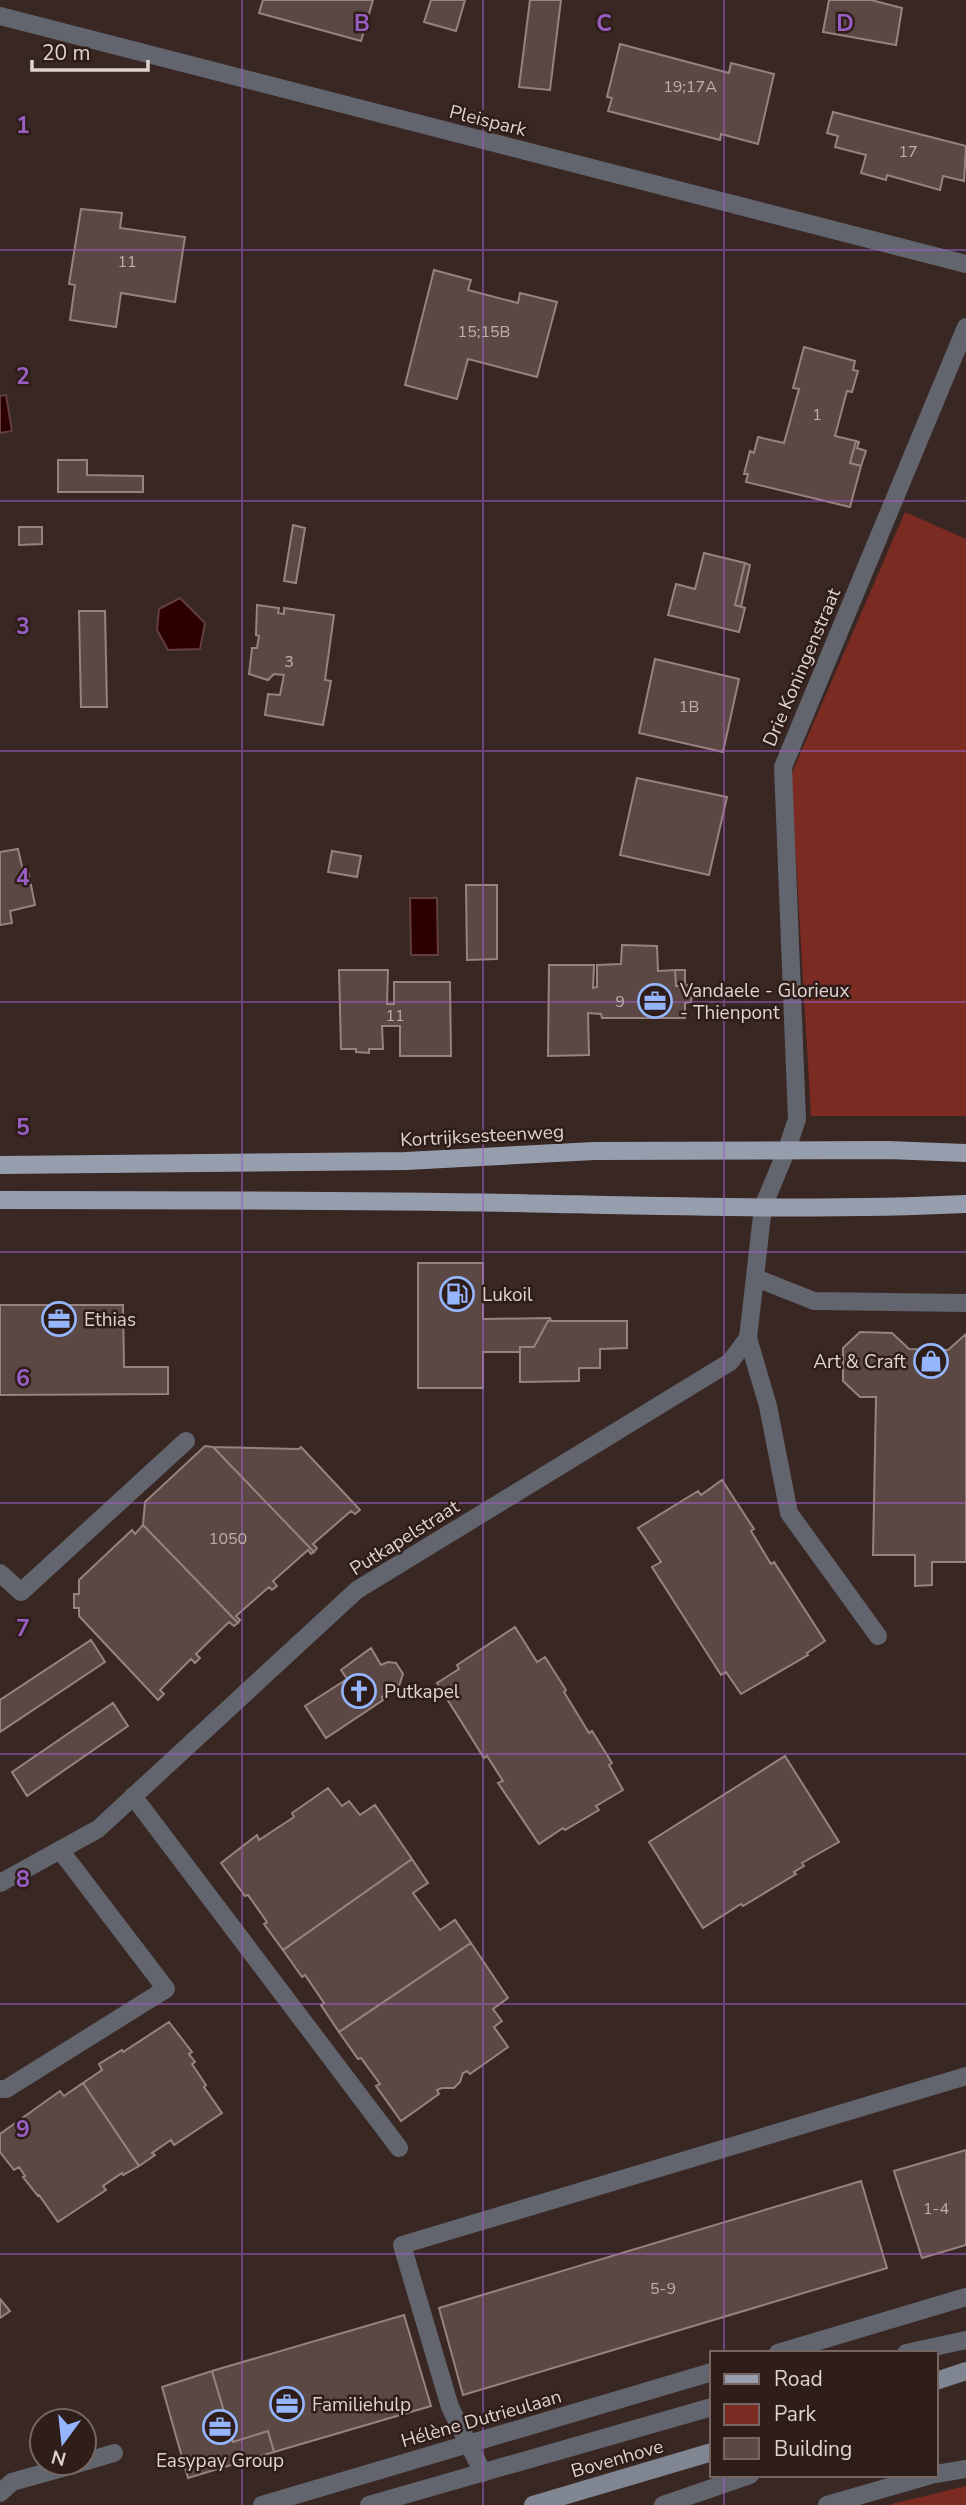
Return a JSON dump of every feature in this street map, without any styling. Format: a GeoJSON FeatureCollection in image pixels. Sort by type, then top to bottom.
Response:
{"type":"FeatureCollection","features":[{"type":"Feature","properties":{"kind":"main road","name":"Kortrijksesteenweg"},"geometry":{"type":"LineString","coordinates":[[0,1165],[406,1161],[594,1151],[787,1149],[966,1153]]}},
{"type":"Feature","properties":{"kind":"main road"},"geometry":{"type":"LineString","coordinates":[[0,1200],[291,1200],[763,1207],[906,1207],[966,1203]]}},
{"type":"Feature","properties":{"kind":"street","name":"Pleispark"},"geometry":{"type":"LineString","coordinates":[[0,16],[966,264]]}},
{"type":"Feature","properties":{"kind":"street","name":"Drie Koningenstraat"},"geometry":{"type":"LineString","coordinates":[[763,1207],[797,1119],[783,766],[966,327]]}},
{"type":"Feature","properties":{"kind":"street"},"geometry":{"type":"LineString","coordinates":[[763,1207],[748,1338],[768,1405],[789,1513],[878,1636]]}},
{"type":"Feature","properties":{"kind":"street"},"geometry":{"type":"LineString","coordinates":[[756,1278],[814,1301],[966,1303]]}},
{"type":"Feature","properties":{"kind":"street","name":"Putkapelstraat"},"geometry":{"type":"LineString","coordinates":[[0,1883],[98,1829],[357,1590],[730,1362],[748,1338]]}},
{"type":"Feature","properties":{"kind":"street"},"geometry":{"type":"LineString","coordinates":[[0,1573],[21,1592],[186,1441]]}},
{"type":"Feature","properties":{"kind":"street"},"geometry":{"type":"LineString","coordinates":[[133,1796],[399,2148]]}},
{"type":"Feature","properties":{"kind":"street"},"geometry":{"type":"LineString","coordinates":[[0,2089],[6,2089],[166,1989],[60,1850]]}},
{"type":"Feature","properties":{"kind":"street"},"geometry":{"type":"LineString","coordinates":[[483,2473],[450,2407],[402,2245],[966,2076]]}},
{"type":"Feature","properties":{"kind":"street"},"geometry":{"type":"LineString","coordinates":[[785,2351],[966,2297]]}},
{"type":"Feature","properties":{"kind":"street"},"geometry":{"type":"LineString","coordinates":[[915,2351],[966,2340]]}},
{"type":"Feature","properties":{"kind":"street"},"geometry":{"type":"LineString","coordinates":[[938,2380],[966,2371]]}},
{"type":"Feature","properties":{"kind":"street","name":"Hélène Dutrieulaan"},"geometry":{"type":"LineString","coordinates":[[262,2505],[710,2373]]}},
{"type":"Feature","properties":{"kind":"street"},"geometry":{"type":"LineString","coordinates":[[369,2505],[710,2408]]}},
{"type":"Feature","properties":{"kind":"street"},"geometry":{"type":"LineString","coordinates":[[98,2458],[114,2453]]}},
{"type":"Feature","properties":{"kind":"street","name":"Bovenhove"},"geometry":{"type":"LineString","coordinates":[[533,2505],[710,2453]]}},
{"type":"Feature","properties":{"kind":"street"},"geometry":{"type":"LineString","coordinates":[[938,2474],[966,2469]]}},
{"type":"Feature","properties":{"kind":"street"},"geometry":{"type":"LineString","coordinates":[[0,2493],[12,2482],[30,2477]]}},
{"type":"Feature","properties":{"kind":"street"},"geometry":{"type":"LineString","coordinates":[[663,2505],[744,2477]]}},
{"type":"Feature","properties":{"kind":"street"},"geometry":{"type":"LineString","coordinates":[[827,2505],[923,2477]]}},
{"type":"Feature","properties":{"kind":"green space"},"geometry":{"type":"Polygon","coordinates":[[[905,512],[966,539],[966,1116],[811,1116],[791,775],[905,512]]]}},
{"type":"Feature","properties":{"kind":"green space"},"geometry":{"type":"Polygon","coordinates":[[[966,2486],[966,2505],[888,2505],[966,2486]]]}},
{"type":"Feature","properties":{"kind":"shaded area"},"geometry":{"type":"Polygon","coordinates":[[[6,395],[12,431],[0,433],[0,396],[6,395]]]}},
{"type":"Feature","properties":{"kind":"shaded area"},"geometry":{"type":"Polygon","coordinates":[[[180,598],[205,623],[200,649],[168,650],[157,630],[159,609],[180,598]]]}},
{"type":"Feature","properties":{"kind":"shaded area"},"geometry":{"type":"Polygon","coordinates":[[[410,898],[437,898],[438,955],[411,955],[410,898]]]}},
{"type":"Feature","properties":{"kind":"building"},"geometry":{"type":"Polygon","coordinates":[[[263,0],[373,0],[361,41],[259,13],[263,0]]]}},
{"type":"Feature","properties":{"kind":"building"},"geometry":{"type":"Polygon","coordinates":[[[431,0],[465,0],[456,31],[424,22],[431,0]]]}},
{"type":"Feature","properties":{"kind":"building"},"geometry":{"type":"Polygon","coordinates":[[[530,0],[561,0],[550,90],[519,87],[530,0]]]}},
{"type":"Feature","properties":{"kind":"building"},"geometry":{"type":"Polygon","coordinates":[[[829,0],[871,0],[902,8],[896,45],[823,32],[829,0]]]}},
{"type":"Feature","properties":{"kind":"building"},"geometry":{"type":"Polygon","coordinates":[[[620,44],[729,73],[731,63],[774,74],[758,144],[721,134],[720,140],[608,111],[612,98],[607,97],[620,44]]]}},
{"type":"Feature","properties":{"kind":"building"},"geometry":{"type":"Polygon","coordinates":[[[833,112],[966,146],[964,181],[943,176],[940,190],[887,175],[886,180],[861,173],[866,155],[835,147],[838,136],[827,133],[833,112]]]}},
{"type":"Feature","properties":{"kind":"building"},"geometry":{"type":"Polygon","coordinates":[[[81,209],[122,213],[120,228],[185,237],[175,302],[121,293],[116,327],[70,320],[75,285],[69,284],[81,209]]]}},
{"type":"Feature","properties":{"kind":"building"},"geometry":{"type":"Polygon","coordinates":[[[434,270],[471,280],[468,290],[518,303],[520,293],[557,302],[537,377],[468,359],[457,399],[405,385],[434,270]]]}},
{"type":"Feature","properties":{"kind":"building"},"geometry":{"type":"Polygon","coordinates":[[[804,347],[855,361],[853,370],[858,371],[852,392],[847,391],[835,436],[856,441],[850,463],[861,466],[850,507],[746,482],[748,474],[744,474],[750,451],[754,453],[758,437],[784,443],[799,389],[793,388],[804,347]]]}},
{"type":"Feature","properties":{"kind":"building"},"geometry":{"type":"Polygon","coordinates":[[[856,441],[859,442],[857,448],[866,451],[861,466],[850,463],[856,441]]]}},
{"type":"Feature","properties":{"kind":"building"},"geometry":{"type":"Polygon","coordinates":[[[58,460],[87,460],[87,475],[143,476],[143,492],[58,492],[58,460]]]}},
{"type":"Feature","properties":{"kind":"building"},"geometry":{"type":"Polygon","coordinates":[[[293,525],[305,528],[296,583],[284,581],[293,525]]]}},
{"type":"Feature","properties":{"kind":"building"},"geometry":{"type":"Polygon","coordinates":[[[19,527],[42,527],[42,544],[19,545],[19,527]]]}},
{"type":"Feature","properties":{"kind":"building"},"geometry":{"type":"Polygon","coordinates":[[[704,553],[745,563],[735,605],[745,608],[739,632],[668,615],[676,584],[695,589],[704,553]]]}},
{"type":"Feature","properties":{"kind":"building"},"geometry":{"type":"Polygon","coordinates":[[[745,563],[750,565],[741,607],[735,605],[745,563]]]}},
{"type":"Feature","properties":{"kind":"building"},"geometry":{"type":"Polygon","coordinates":[[[257,605],[279,608],[278,613],[284,614],[284,608],[334,615],[325,680],[331,681],[323,725],[265,715],[268,694],[280,695],[284,675],[274,674],[268,680],[249,674],[252,648],[257,648],[259,636],[256,635],[257,605]]]}},
{"type":"Feature","properties":{"kind":"building"},"geometry":{"type":"Polygon","coordinates":[[[79,611],[105,611],[107,707],[81,707],[79,611]]]}},
{"type":"Feature","properties":{"kind":"building"},"geometry":{"type":"Polygon","coordinates":[[[655,659],[739,679],[723,752],[639,733],[655,659]]]}},
{"type":"Feature","properties":{"kind":"building"},"geometry":{"type":"Polygon","coordinates":[[[637,778],[727,797],[709,875],[620,855],[637,778]]]}},
{"type":"Feature","properties":{"kind":"building"},"geometry":{"type":"Polygon","coordinates":[[[18,849],[23,871],[28,870],[35,905],[10,911],[12,923],[0,925],[0,852],[18,849]]]}},
{"type":"Feature","properties":{"kind":"building"},"geometry":{"type":"Polygon","coordinates":[[[332,851],[361,856],[357,877],[328,872],[332,851]]]}},
{"type":"Feature","properties":{"kind":"building"},"geometry":{"type":"Polygon","coordinates":[[[466,885],[497,885],[497,959],[467,960],[466,885]]]}},
{"type":"Feature","properties":{"kind":"building"},"geometry":{"type":"Polygon","coordinates":[[[622,945],[657,946],[658,971],[675,970],[676,986],[690,985],[693,989],[691,1002],[685,1003],[685,1018],[602,1018],[601,1014],[588,1013],[589,1055],[548,1056],[549,965],[594,965],[593,988],[597,987],[597,965],[621,964],[622,945]]]}},
{"type":"Feature","properties":{"kind":"building"},"geometry":{"type":"Polygon","coordinates":[[[339,970],[388,970],[387,1004],[394,1004],[394,982],[450,982],[451,1056],[400,1056],[400,1026],[382,1026],[383,1049],[369,1049],[369,1053],[356,1052],[356,1049],[341,1049],[339,970]]]}},
{"type":"Feature","properties":{"kind":"building"},"geometry":{"type":"Polygon","coordinates":[[[675,970],[685,970],[685,986],[676,986],[675,970]]]}},
{"type":"Feature","properties":{"kind":"building"},"geometry":{"type":"Polygon","coordinates":[[[418,1263],[483,1263],[483,1319],[550,1318],[551,1321],[548,1321],[534,1347],[520,1347],[520,1352],[483,1352],[483,1388],[418,1388],[418,1263]]]}},
{"type":"Feature","properties":{"kind":"building"},"geometry":{"type":"Polygon","coordinates":[[[0,1305],[123,1305],[124,1367],[168,1367],[168,1394],[0,1395],[0,1305]]]}},
{"type":"Feature","properties":{"kind":"building"},"geometry":{"type":"Polygon","coordinates":[[[548,1321],[627,1321],[627,1348],[600,1349],[600,1368],[579,1368],[579,1381],[520,1382],[520,1347],[534,1347],[548,1321]]]}},
{"type":"Feature","properties":{"kind":"building"},"geometry":{"type":"Polygon","coordinates":[[[860,1332],[892,1333],[909,1349],[948,1350],[966,1334],[966,1562],[932,1562],[932,1585],[915,1586],[915,1555],[873,1555],[876,1397],[860,1397],[843,1381],[843,1348],[860,1332]]]}},
{"type":"Feature","properties":{"kind":"building"},"geometry":{"type":"Polygon","coordinates":[[[205,1446],[213,1447],[314,1552],[311,1554],[308,1550],[273,1581],[277,1586],[272,1590],[269,1587],[236,1616],[240,1620],[238,1623],[143,1525],[145,1502],[205,1446]]]}},
{"type":"Feature","properties":{"kind":"building"},"geometry":{"type":"Polygon","coordinates":[[[213,1447],[301,1447],[360,1510],[355,1514],[351,1511],[313,1544],[317,1548],[314,1552],[213,1447]]]}},
{"type":"Feature","properties":{"kind":"building"},"geometry":{"type":"Polygon","coordinates":[[[722,1480],[754,1529],[751,1531],[771,1564],[774,1562],[825,1641],[807,1653],[808,1655],[741,1694],[726,1672],[721,1675],[652,1567],[661,1562],[638,1528],[698,1491],[701,1495],[722,1480]]]}},
{"type":"Feature","properties":{"kind":"building"},"geometry":{"type":"Polygon","coordinates":[[[143,1525],[238,1623],[234,1626],[229,1622],[196,1654],[200,1658],[195,1663],[191,1659],[160,1690],[164,1694],[158,1700],[79,1616],[79,1608],[74,1608],[74,1594],[79,1594],[79,1580],[132,1530],[135,1534],[143,1525]]]}},
{"type":"Feature","properties":{"kind":"building"},"geometry":{"type":"Polygon","coordinates":[[[515,1627],[537,1662],[545,1657],[589,1733],[592,1731],[612,1763],[609,1765],[623,1790],[596,1806],[599,1810],[539,1844],[498,1783],[503,1781],[487,1756],[484,1758],[437,1683],[459,1669],[457,1665],[515,1627]]]}},
{"type":"Feature","properties":{"kind":"building"},"geometry":{"type":"Polygon","coordinates":[[[91,1640],[105,1662],[0,1732],[0,1700],[91,1640]]]}},
{"type":"Feature","properties":{"kind":"building","name":"Putkapel"},"geometry":{"type":"Polygon","coordinates":[[[371,1648],[381,1665],[396,1663],[403,1674],[399,1686],[382,1697],[383,1700],[326,1738],[305,1706],[347,1679],[341,1670],[371,1648]]]}},
{"type":"Feature","properties":{"kind":"building"},"geometry":{"type":"Polygon","coordinates":[[[113,1703],[128,1726],[27,1796],[12,1772],[113,1703]]]}},
{"type":"Feature","properties":{"kind":"building"},"geometry":{"type":"Polygon","coordinates":[[[785,1756],[839,1842],[802,1863],[804,1866],[794,1872],[796,1874],[703,1928],[649,1842],[785,1756]]]}},
{"type":"Feature","properties":{"kind":"building"},"geometry":{"type":"Polygon","coordinates":[[[328,1788],[342,1806],[349,1801],[360,1815],[375,1805],[412,1859],[283,1950],[248,1895],[245,1896],[221,1863],[257,1835],[259,1840],[294,1817],[292,1813],[328,1788]]]}},
{"type":"Feature","properties":{"kind":"building"},"geometry":{"type":"Polygon","coordinates":[[[412,1859],[428,1883],[413,1893],[440,1930],[455,1920],[471,1943],[339,2032],[305,1975],[302,1977],[283,1950],[412,1859]]]}},
{"type":"Feature","properties":{"kind":"building"},"geometry":{"type":"Polygon","coordinates":[[[471,1943],[508,1998],[493,2009],[502,2021],[494,2027],[508,2047],[470,2074],[467,2071],[463,2073],[454,2088],[437,2090],[439,2094],[401,2121],[376,2086],[380,2084],[339,2032],[471,1943]]]}},
{"type":"Feature","properties":{"kind":"building"},"geometry":{"type":"Polygon","coordinates":[[[169,2022],[192,2052],[189,2054],[195,2062],[192,2064],[222,2113],[174,2145],[171,2140],[139,2166],[83,2083],[102,2070],[99,2064],[169,2022]]]}},
{"type":"Feature","properties":{"kind":"building"},"geometry":{"type":"Polygon","coordinates":[[[83,2083],[139,2166],[123,2175],[122,2173],[103,2186],[106,2190],[58,2222],[23,2177],[25,2176],[19,2167],[14,2170],[0,2152],[0,2134],[60,2091],[64,2096],[83,2083]]]}},
{"type":"Feature","properties":{"kind":"building"},"geometry":{"type":"Polygon","coordinates":[[[966,2150],[966,2245],[922,2258],[894,2171],[966,2150]]]}},
{"type":"Feature","properties":{"kind":"building"},"geometry":{"type":"Polygon","coordinates":[[[861,2181],[887,2268],[463,2395],[439,2308],[861,2181]]]}},
{"type":"Feature","properties":{"kind":"building"},"geometry":{"type":"Polygon","coordinates":[[[0,2299],[10,2311],[0,2318],[0,2299]]]}},
{"type":"Feature","properties":{"kind":"building"},"geometry":{"type":"Polygon","coordinates":[[[404,2315],[431,2406],[274,2452],[268,2431],[233,2442],[212,2371],[404,2315]]]}},
{"type":"Feature","properties":{"kind":"building"},"geometry":{"type":"Polygon","coordinates":[[[212,2371],[233,2442],[268,2431],[274,2452],[188,2478],[162,2387],[212,2371]]]}},
{"type":"Feature","properties":{"kind":"place","name":"Vandaele - Glorieux - Thienpont"},"geometry":{"type":"Point","coordinates":[655,1001]}},
{"type":"Feature","properties":{"kind":"place","name":"Lukoil"},"geometry":{"type":"Point","coordinates":[457,1294]}},
{"type":"Feature","properties":{"kind":"place","name":"Ethias"},"geometry":{"type":"Point","coordinates":[59,1319]}},
{"type":"Feature","properties":{"kind":"place","name":"Art & Craft"},"geometry":{"type":"Point","coordinates":[931,1361]}},
{"type":"Feature","properties":{"kind":"place","name":"Putkapel"},"geometry":{"type":"Point","coordinates":[359,1691]}},
{"type":"Feature","properties":{"kind":"place","name":"Familiehulp"},"geometry":{"type":"Point","coordinates":[287,2404]}},
{"type":"Feature","properties":{"kind":"place","name":"Easypay Group"},"geometry":{"type":"Point","coordinates":[220,2427]}}]}
